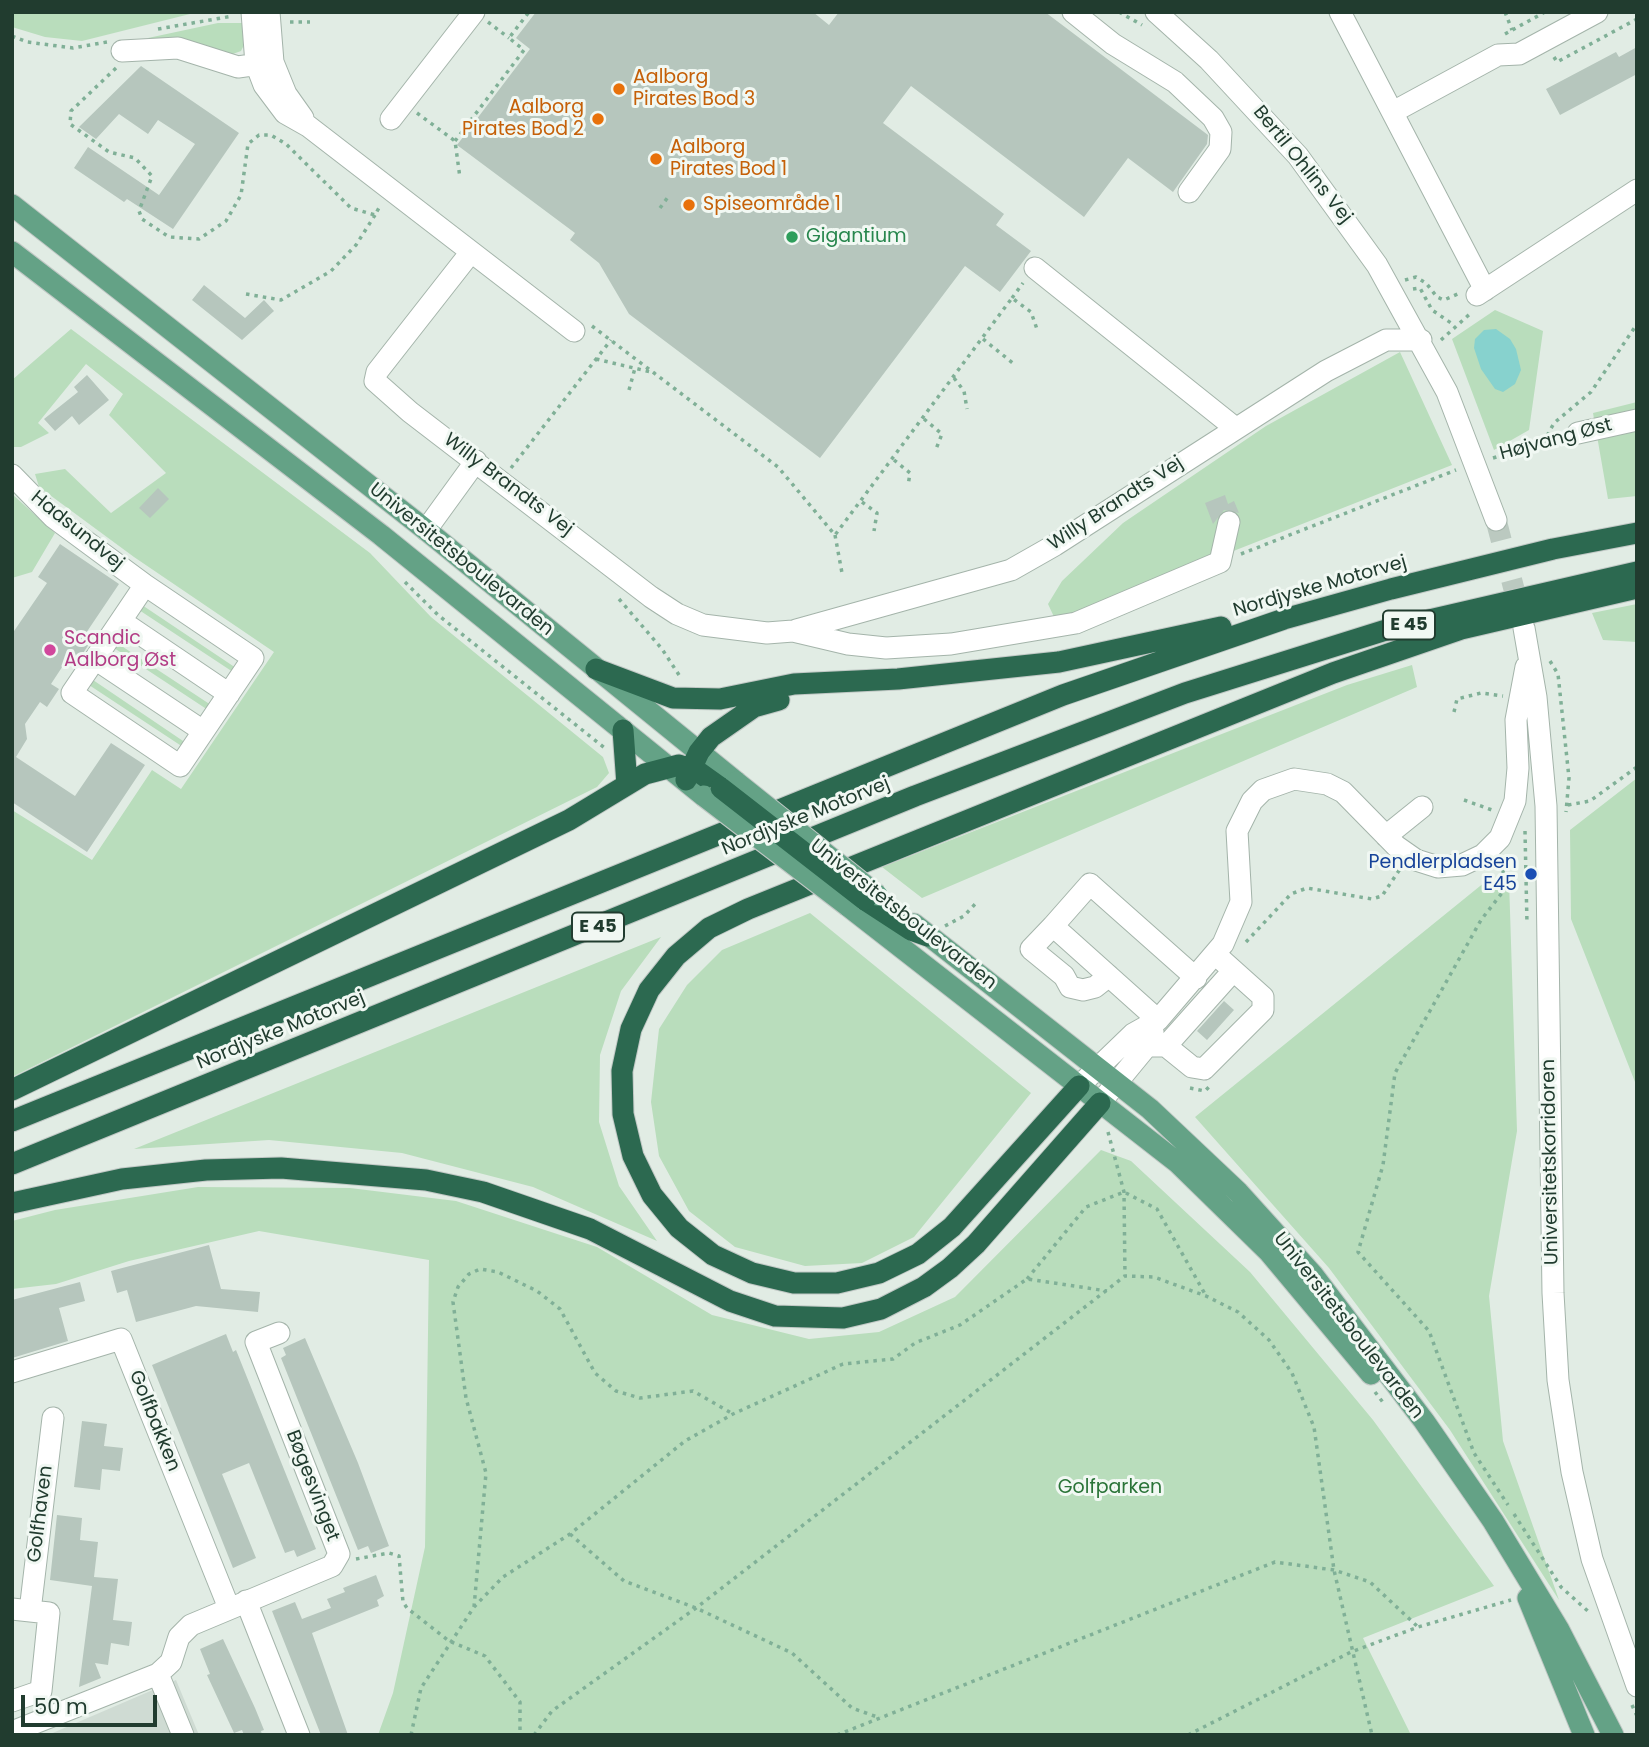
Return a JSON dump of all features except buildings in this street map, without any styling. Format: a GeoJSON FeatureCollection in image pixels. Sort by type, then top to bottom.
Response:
{"type":"FeatureCollection","features":[{"type":"Feature","properties":{"kind":"highway","name":"Nordjyske Motorvej"},"geometry":{"type":"LineString","coordinates":[[12,1121],[1063,695],[1271,623],[1391,589],[1553,549],[1637,533]]}},
{"type":"Feature","properties":{"kind":"highway","name":"Nordjyske Motorvej"},"geometry":{"type":"LineString","coordinates":[[12,1164],[915,796],[1185,693],[1386,630],[1637,572]]}},
{"type":"Feature","properties":{"kind":"highway"},"geometry":{"type":"LineString","coordinates":[[1079,1086],[944,1234],[918,1254],[879,1273],[837,1283],[794,1283],[752,1273],[713,1255],[688,1235],[652,1195],[633,1156],[623,1114],[622,1071],[631,1029],[649,990],[676,956],[709,928],[748,909],[1333,673],[1461,629],[1637,588]]}},
{"type":"Feature","properties":{"kind":"highway"},"geometry":{"type":"LineString","coordinates":[[596,668],[653,692],[693,700],[720,699],[794,684],[831,685],[1059,662],[1391,589]]}},
{"type":"Feature","properties":{"kind":"highway"},"geometry":{"type":"LineString","coordinates":[[691,767],[726,725],[754,706],[831,685]]}},
{"type":"Feature","properties":{"kind":"highway"},"geometry":{"type":"LineString","coordinates":[[623,730],[626,785]]}},
{"type":"Feature","properties":{"kind":"highway"},"geometry":{"type":"LineString","coordinates":[[12,1090],[569,820],[645,774],[679,765],[691,767],[863,900],[903,925],[928,936]]}},
{"type":"Feature","properties":{"kind":"highway"},"geometry":{"type":"LineString","coordinates":[[12,1203],[122,1180],[206,1170],[281,1168],[426,1180],[483,1192],[590,1229],[741,1305],[775,1316],[843,1318],[881,1309],[924,1287],[950,1268],[976,1244],[1100,1103]]}},
{"type":"Feature","properties":{"kind":"main road","name":"Universitetsboulevarden"},"geometry":{"type":"LineString","coordinates":[[12,205],[426,530],[596,668],[691,767]]}},
{"type":"Feature","properties":{"kind":"main road","name":"Universitetsboulevarden"},"geometry":{"type":"LineString","coordinates":[[12,251],[381,535],[668,767]]}},
{"type":"Feature","properties":{"kind":"main road","name":"Universitetsboulevarden"},"geometry":{"type":"LineString","coordinates":[[863,900],[1079,1086],[1178,1164],[1223,1205],[1328,1319],[1414,1429],[1527,1596],[1582,1729]]}},
{"type":"Feature","properties":{"kind":"main road","name":"Universitetsboulevarden"},"geometry":{"type":"LineString","coordinates":[[928,936],[1099,1068],[1176,1133],[1238,1192],[1341,1310],[1424,1421],[1493,1521],[1559,1630],[1613,1735]]}},
{"type":"Feature","properties":{"kind":"street"},"geometry":{"type":"LineString","coordinates":[[252,12],[265,63],[308,126],[574,331]]}},
{"type":"Feature","properties":{"kind":"street"},"geometry":{"type":"LineString","coordinates":[[1073,12],[1113,44],[1175,82],[1213,118],[1221,132],[1220,149],[1189,192]]}},
{"type":"Feature","properties":{"kind":"street","name":"Bertil Ohlins Vej"},"geometry":{"type":"LineString","coordinates":[[1156,12],[1209,60],[1298,156],[1429,342]]}},
{"type":"Feature","properties":{"kind":"street"},"geometry":{"type":"LineString","coordinates":[[1340,12],[1393,112],[1481,293],[1637,190]]}},
{"type":"Feature","properties":{"kind":"street"},"geometry":{"type":"LineString","coordinates":[[1393,112],[1498,55],[1519,54],[1597,12]]}},
{"type":"Feature","properties":{"kind":"street"},"geometry":{"type":"LineString","coordinates":[[265,63],[275,17]]}},
{"type":"Feature","properties":{"kind":"street"},"geometry":{"type":"LineString","coordinates":[[391,119],[481,17]]}},
{"type":"Feature","properties":{"kind":"street"},"geometry":{"type":"LineString","coordinates":[[122,51],[178,48],[230,66],[265,63]]}},
{"type":"Feature","properties":{"kind":"street","name":"Willy Brandts Vej"},"geometry":{"type":"LineString","coordinates":[[471,252],[377,372],[375,381],[410,412],[677,614],[703,625],[732,630],[767,633],[793,631],[1010,570],[1055,545],[1234,427],[1370,347],[1390,340],[1429,342]]}},
{"type":"Feature","properties":{"kind":"street"},"geometry":{"type":"LineString","coordinates":[[1035,268],[1234,427]]}},
{"type":"Feature","properties":{"kind":"street"},"geometry":{"type":"LineString","coordinates":[[1429,342],[1496,520]]}},
{"type":"Feature","properties":{"kind":"street","name":"Højvang Øst"},"geometry":{"type":"LineString","coordinates":[[1578,433],[1637,419]]}},
{"type":"Feature","properties":{"kind":"street"},"geometry":{"type":"LineString","coordinates":[[426,530],[476,461]]}},
{"type":"Feature","properties":{"kind":"street","name":"Hadsundvej"},"geometry":{"type":"LineString","coordinates":[[12,475],[53,517],[145,585],[253,658],[229,694]]}},
{"type":"Feature","properties":{"kind":"street"},"geometry":{"type":"LineString","coordinates":[[1220,562],[1229,523]]}},
{"type":"Feature","properties":{"kind":"street","name":"Willy Brandts Vej"},"geometry":{"type":"LineString","coordinates":[[793,631],[848,644],[886,648],[951,644],[1076,623],[1220,562]]}},
{"type":"Feature","properties":{"kind":"street"},"geometry":{"type":"LineString","coordinates":[[121,621],[229,694],[180,766],[72,694],[145,585]]}},
{"type":"Feature","properties":{"kind":"street","name":"Universitetskorridoren"},"geometry":{"type":"LineString","coordinates":[[1524,628],[1536,697],[1546,806],[1553,1293],[1558,1380],[1572,1472],[1592,1559],[1637,1686]]}},
{"type":"Feature","properties":{"kind":"street"},"geometry":{"type":"LineString","coordinates":[[1079,1086],[1133,1034],[1158,1020],[1196,978],[1230,931],[1241,902],[1237,831],[1252,801],[1264,790],[1294,779],[1327,784],[1343,792],[1408,856],[1438,867],[1462,865],[1483,855],[1500,838],[1515,801],[1518,768],[1516,720],[1529,651]]}},
{"type":"Feature","properties":{"kind":"street"},"geometry":{"type":"LineString","coordinates":[[95,659],[204,731]]}},
{"type":"Feature","properties":{"kind":"street"},"geometry":{"type":"LineString","coordinates":[[1386,836],[1422,807]]}},
{"type":"Feature","properties":{"kind":"street"},"geometry":{"type":"LineString","coordinates":[[1109,976],[1095,987],[1083,990],[1070,987],[1064,976],[1031,949],[1090,884],[1196,978]]}},
{"type":"Feature","properties":{"kind":"street"},"geometry":{"type":"LineString","coordinates":[[1053,926],[1158,1020]]}},
{"type":"Feature","properties":{"kind":"street"},"geometry":{"type":"LineString","coordinates":[[1157,1046],[1192,1066],[1204,1069],[1261,1013],[1265,1006],[1263,997],[1215,954]]}},
{"type":"Feature","properties":{"kind":"street"},"geometry":{"type":"LineString","coordinates":[[1100,1103],[1116,1083],[1233,971]]}},
{"type":"Feature","properties":{"kind":"street"},"geometry":{"type":"LineString","coordinates":[[1157,1046],[1158,1020]]}},
{"type":"Feature","properties":{"kind":"street","name":"Bøgesvinget"},"geometry":{"type":"LineString","coordinates":[[158,1674],[171,1662],[179,1637],[191,1625],[332,1566],[338,1554],[256,1342],[279,1333]]}},
{"type":"Feature","properties":{"kind":"street","name":"Golfbakken"},"geometry":{"type":"LineString","coordinates":[[12,1371],[121,1339],[237,1605]]}},
{"type":"Feature","properties":{"kind":"street","name":"Golfhaven"},"geometry":{"type":"LineString","coordinates":[[12,1701],[41,1691],[49,1613],[21,1610],[53,1418]]}},
{"type":"Feature","properties":{"kind":"street"},"geometry":{"type":"LineString","coordinates":[[237,1605],[299,1735]]}},
{"type":"Feature","properties":{"kind":"street"},"geometry":{"type":"LineString","coordinates":[[12,1732],[158,1674],[183,1735]]}},
{"type":"Feature","properties":{"kind":"path"},"geometry":{"type":"LineString","coordinates":[[509,38],[529,12]]}},
{"type":"Feature","properties":{"kind":"path"},"geometry":{"type":"LineString","coordinates":[[1505,12],[1512,30]]}},
{"type":"Feature","properties":{"kind":"path"},"geometry":{"type":"LineString","coordinates":[[275,17],[310,22]]}},
{"type":"Feature","properties":{"kind":"path"},"geometry":{"type":"LineString","coordinates":[[460,178],[455,141],[524,50],[481,17]]}},
{"type":"Feature","properties":{"kind":"path"},"geometry":{"type":"LineString","coordinates":[[1545,41],[1557,62],[1637,19]]}},
{"type":"Feature","properties":{"kind":"path"},"geometry":{"type":"LineString","coordinates":[[122,51],[115,69],[71,111],[69,119],[79,133],[109,152],[135,158],[152,176],[139,211],[149,225],[178,240],[200,239],[218,229],[238,203],[248,144],[259,135],[271,135],[286,144],[342,201],[360,212],[375,215]]}},
{"type":"Feature","properties":{"kind":"path"},"geometry":{"type":"LineString","coordinates":[[416,112],[455,141]]}},
{"type":"Feature","properties":{"kind":"path"},"geometry":{"type":"LineString","coordinates":[[246,294],[281,300],[331,271],[356,245],[390,189]]}},
{"type":"Feature","properties":{"kind":"path"},"geometry":{"type":"LineString","coordinates":[[660,208],[668,197]]}},
{"type":"Feature","properties":{"kind":"path"},"geometry":{"type":"LineString","coordinates":[[1403,281],[1416,277],[1437,297],[1444,300],[1462,292],[1481,293],[1475,310],[1429,342]]}},
{"type":"Feature","properties":{"kind":"path"},"geometry":{"type":"LineString","coordinates":[[1407,289],[1420,288],[1432,310],[1454,325]]}},
{"type":"Feature","properties":{"kind":"path"},"geometry":{"type":"LineString","coordinates":[[835,535],[894,460],[1012,298],[1031,312],[1038,332]]}},
{"type":"Feature","properties":{"kind":"path"},"geometry":{"type":"LineString","coordinates":[[1544,443],[1554,423],[1591,392],[1637,324]]}},
{"type":"Feature","properties":{"kind":"path"},"geometry":{"type":"LineString","coordinates":[[983,339],[1014,364]]}},
{"type":"Feature","properties":{"kind":"path"},"geometry":{"type":"LineString","coordinates":[[611,340],[778,467],[835,535],[842,573]]}},
{"type":"Feature","properties":{"kind":"path"},"geometry":{"type":"LineString","coordinates":[[596,359],[657,373]]}},
{"type":"Feature","properties":{"kind":"path"},"geometry":{"type":"LineString","coordinates":[[629,390],[635,368]]}},
{"type":"Feature","properties":{"kind":"path"},"geometry":{"type":"LineString","coordinates":[[954,378],[964,391],[967,409]]}},
{"type":"Feature","properties":{"kind":"path"},"geometry":{"type":"LineString","coordinates":[[924,419],[942,433],[936,449]]}},
{"type":"Feature","properties":{"kind":"path","name":"Højvang Øst"},"geometry":{"type":"LineString","coordinates":[[1220,562],[1476,462],[1578,433]]}},
{"type":"Feature","properties":{"kind":"path"},"geometry":{"type":"LineString","coordinates":[[894,460],[909,473],[908,486]]}},
{"type":"Feature","properties":{"kind":"path"},"geometry":{"type":"LineString","coordinates":[[862,502],[877,513],[874,531]]}},
{"type":"Feature","properties":{"kind":"path"},"geometry":{"type":"LineString","coordinates":[[1454,712],[1457,699],[1480,693]]}},
{"type":"Feature","properties":{"kind":"path"},"geometry":{"type":"LineString","coordinates":[[1568,805],[1590,801],[1637,767]]}},
{"type":"Feature","properties":{"kind":"path"},"geometry":{"type":"LineString","coordinates":[[1500,838],[1505,889],[1481,920],[1395,1073],[1383,1166],[1358,1252],[1429,1331],[1474,1453],[1561,1587],[1600,1622]]}},
{"type":"Feature","properties":{"kind":"path"},"geometry":{"type":"LineString","coordinates":[[1243,945],[1292,894],[1307,888],[1351,897],[1372,899],[1382,896],[1408,856]]}},
{"type":"Feature","properties":{"kind":"path"},"geometry":{"type":"LineString","coordinates":[[928,936],[964,916],[977,902]]}},
{"type":"Feature","properties":{"kind":"path"},"geometry":{"type":"LineString","coordinates":[[1100,1103],[1124,1192],[1125,1276]]}},
{"type":"Feature","properties":{"kind":"path"},"geometry":{"type":"LineString","coordinates":[[411,1735],[421,1688],[449,1641],[474,1607],[503,1577],[570,1534],[685,1441],[733,1414],[843,1364],[893,1359],[915,1343],[961,1325],[1027,1279],[1086,1207],[1124,1192],[1157,1209],[1206,1296]]}},
{"type":"Feature","properties":{"kind":"path"},"geometry":{"type":"LineString","coordinates":[[474,1607],[486,1473],[466,1398],[453,1302],[458,1287],[469,1274],[480,1269],[498,1272],[537,1290],[560,1309],[595,1373],[616,1391],[640,1398],[693,1391],[733,1414]]}},
{"type":"Feature","properties":{"kind":"path"},"geometry":{"type":"LineString","coordinates":[[534,1735],[552,1712],[695,1608],[1125,1276],[1154,1278],[1206,1296],[1238,1312],[1269,1340],[1292,1373],[1314,1427],[1340,1602],[1372,1735]]}},
{"type":"Feature","properties":{"kind":"path"},"geometry":{"type":"LineString","coordinates":[[1027,1279],[1107,1291]]}},
{"type":"Feature","properties":{"kind":"path"},"geometry":{"type":"LineString","coordinates":[[1367,1383],[1392,1413]]}},
{"type":"Feature","properties":{"kind":"path"},"geometry":{"type":"LineString","coordinates":[[570,1534],[624,1581],[695,1608],[792,1653],[852,1708],[880,1718]]}},
{"type":"Feature","properties":{"kind":"path"},"geometry":{"type":"LineString","coordinates":[[338,1554],[356,1559],[389,1553],[399,1556],[403,1602],[449,1641],[485,1656],[506,1680],[520,1702],[520,1735]]}},
{"type":"Feature","properties":{"kind":"path"},"geometry":{"type":"LineString","coordinates":[[837,1735],[1275,1562],[1334,1570],[1370,1582],[1418,1627]]}},
{"type":"Feature","properties":{"kind":"path"},"geometry":{"type":"LineString","coordinates":[[1188,1735],[1351,1652],[1418,1627],[1527,1596]]}},
{"type":"Feature","properties":{"kind":"path"},"geometry":{"type":"LineString","coordinates":[[454,1735],[478,1735]]}},
{"type":"Feature","properties":{"kind":"shaded area"},"geometry":{"type":"Polygon","coordinates":[[[176,1680],[199,1735],[48,1735],[176,1680]]]}},
{"type":"Feature","properties":{"kind":"green space"},"geometry":{"type":"Polygon","coordinates":[[[12,12],[198,12],[82,41],[45,37],[12,27],[12,12]]]}},
{"type":"Feature","properties":{"kind":"green space"},"geometry":{"type":"Polygon","coordinates":[[[218,23],[244,23],[245,43],[241,51],[230,55],[179,40],[148,38],[218,23]]]}},
{"type":"Feature","properties":{"kind":"green space"},"geometry":{"type":"Polygon","coordinates":[[[1495,310],[1543,331],[1529,430],[1494,450],[1452,339],[1495,310]]]}},
{"type":"Feature","properties":{"kind":"green space"},"geometry":{"type":"Polygon","coordinates":[[[71,329],[370,553],[431,617],[603,757],[609,773],[597,787],[12,1077],[12,810],[92,860],[152,770],[181,789],[274,652],[134,557],[39,487],[35,474],[65,469],[111,513],[166,473],[109,415],[123,394],[86,364],[38,423],[49,433],[21,447],[12,447],[12,380],[71,329]]]}},
{"type":"Feature","properties":{"kind":"green space"},"geometry":{"type":"Polygon","coordinates":[[[1400,352],[1452,465],[1055,619],[1048,604],[1062,581],[1123,523],[1266,426],[1400,352]]]}},
{"type":"Feature","properties":{"kind":"green space"},"geometry":{"type":"Polygon","coordinates":[[[1637,402],[1637,496],[1608,499],[1593,413],[1637,402]]]}},
{"type":"Feature","properties":{"kind":"green space"},"geometry":{"type":"Polygon","coordinates":[[[12,494],[55,533],[32,572],[12,578],[12,494]]]}},
{"type":"Feature","properties":{"kind":"green space"},"geometry":{"type":"Polygon","coordinates":[[[1637,604],[1637,642],[1603,640],[1592,613],[1637,604]]]}},
{"type":"Feature","properties":{"kind":"green space"},"geometry":{"type":"Polygon","coordinates":[[[142,605],[236,668],[233,672],[139,610],[142,605]]]}},
{"type":"Feature","properties":{"kind":"green space"},"geometry":{"type":"Polygon","coordinates":[[[117,643],[211,705],[208,710],[114,648],[117,643]]]}},
{"type":"Feature","properties":{"kind":"green space"},"geometry":{"type":"Polygon","coordinates":[[[1412,665],[1417,687],[922,898],[882,867],[1347,685],[1412,665]]]}},
{"type":"Feature","properties":{"kind":"green space"},"geometry":{"type":"Polygon","coordinates":[[[93,680],[186,743],[183,747],[89,685],[93,680]]]}},
{"type":"Feature","properties":{"kind":"green space"},"geometry":{"type":"Polygon","coordinates":[[[1637,778],[1637,1087],[1571,919],[1570,830],[1637,778]]]}},
{"type":"Feature","properties":{"kind":"green space"},"geometry":{"type":"Polygon","coordinates":[[[1509,880],[1517,1131],[1489,1296],[1503,1441],[1559,1600],[1450,1430],[1329,1268],[1195,1117],[1485,882],[1509,880]]]}},
{"type":"Feature","properties":{"kind":"green space"},"geometry":{"type":"Polygon","coordinates":[[[810,913],[1031,1093],[914,1237],[862,1263],[805,1266],[735,1247],[689,1211],[659,1156],[651,1102],[659,1029],[687,985],[722,950],[810,913]]]}},
{"type":"Feature","properties":{"kind":"green space"},"geometry":{"type":"Polygon","coordinates":[[[661,937],[621,991],[600,1055],[599,1122],[619,1186],[657,1241],[533,1187],[402,1153],[269,1140],[134,1149],[661,937]]]}},
{"type":"Feature","properties":{"kind":"green space","name":"Golfparken"},"geometry":{"type":"Polygon","coordinates":[[[1101,1150],[1131,1161],[1250,1272],[1373,1420],[1494,1586],[1363,1638],[1411,1735],[378,1735],[393,1693],[425,1547],[429,1260],[259,1231],[129,1261],[56,1284],[12,1289],[12,1221],[55,1210],[198,1187],[350,1188],[456,1201],[597,1247],[712,1315],[809,1339],[879,1332],[955,1297],[1101,1150]]]}},
{"type":"Feature","properties":{"kind":"water"},"geometry":{"type":"Polygon","coordinates":[[[1496,329],[1510,339],[1516,349],[1521,370],[1515,384],[1503,392],[1495,389],[1481,369],[1474,348],[1475,339],[1484,330],[1496,329]]]}},
{"type":"Feature","properties":{"kind":"tunnel"},"geometry":{"type":"LineString","coordinates":[[1496,520],[1521,616]]}},
{"type":"Feature","properties":{"kind":"place","name":"Aalborg Pirates Bod 3"},"geometry":{"type":"Point","coordinates":[619,89]}},
{"type":"Feature","properties":{"kind":"place","name":"Aalborg Pirates Bod 2"},"geometry":{"type":"Point","coordinates":[598,119]}},
{"type":"Feature","properties":{"kind":"place","name":"Aalborg Pirates Bod 1"},"geometry":{"type":"Point","coordinates":[656,159]}},
{"type":"Feature","properties":{"kind":"place","name":"Spiseområde 1"},"geometry":{"type":"Point","coordinates":[689,205]}},
{"type":"Feature","properties":{"kind":"place","name":"Gigantium"},"geometry":{"type":"Point","coordinates":[792,237]}},
{"type":"Feature","properties":{"kind":"place","name":"Scandic Aalborg Øst"},"geometry":{"type":"Point","coordinates":[50,650]}},
{"type":"Feature","properties":{"kind":"place","name":"Pendlerpladsen E45"},"geometry":{"type":"Point","coordinates":[1531,874]}}]}
